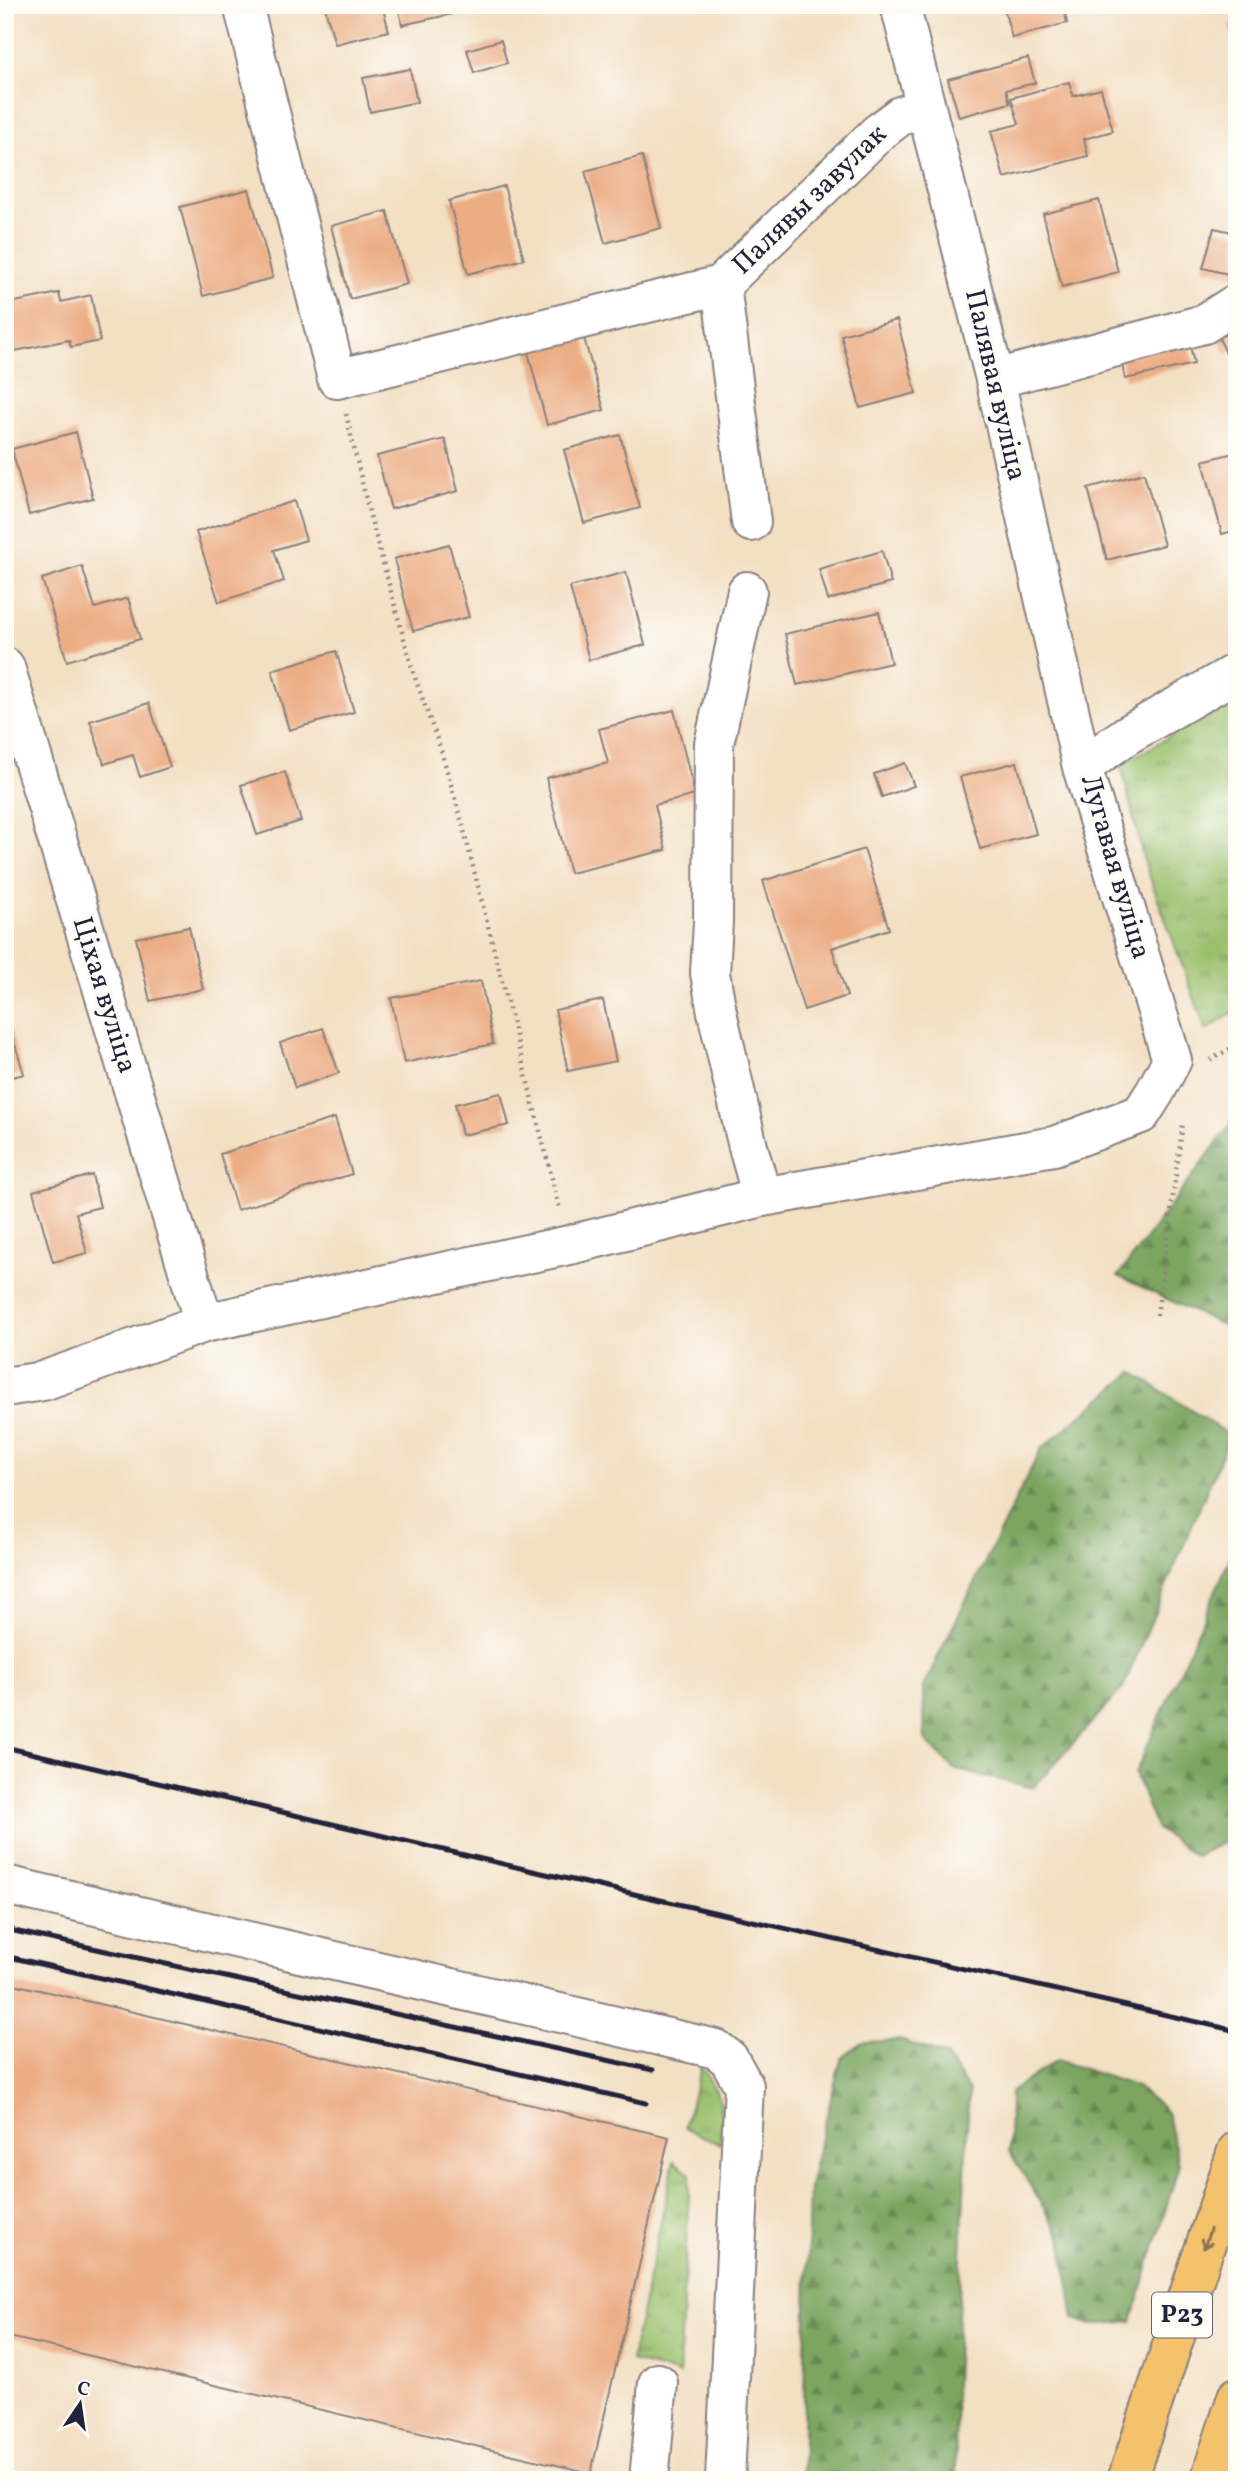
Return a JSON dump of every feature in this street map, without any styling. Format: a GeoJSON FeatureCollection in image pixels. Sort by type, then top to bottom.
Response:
{"type":"FeatureCollection","features":[{"type":"Feature","properties":{"kind":"highway","name":"Р23"},"geometry":{"type":"LineString","coordinates":[[1127,2480],[1237,2151]]}},
{"type":"Feature","properties":{"kind":"highway"},"geometry":{"type":"LineString","coordinates":[[1210,2480],[1237,2396]]}},
{"type":"Feature","properties":{"kind":"street"},"geometry":{"type":"LineString","coordinates":[[243,5],[337,379],[721,285]]}},
{"type":"Feature","properties":{"kind":"street","name":"Палявая вуліца"},"geometry":{"type":"LineString","coordinates":[[900,5],[995,379],[1082,767]]}},
{"type":"Feature","properties":{"kind":"street","name":"Палявы завулак"},"geometry":{"type":"LineString","coordinates":[[751,522],[721,285],[878,133],[900,116],[926,107]]}},
{"type":"Feature","properties":{"kind":"street"},"geometry":{"type":"LineString","coordinates":[[995,379],[1204,324],[1237,303]]}},
{"type":"Feature","properties":{"kind":"street"},"geometry":{"type":"LineString","coordinates":[[747,591],[714,744],[713,922],[710,973],[741,1120],[762,1198]]}},
{"type":"Feature","properties":{"kind":"street","name":"Ціхая вуліца"},"geometry":{"type":"LineString","coordinates":[[5,667],[204,1323]]}},
{"type":"Feature","properties":{"kind":"street","name":"Лугавая вуліца"},"geometry":{"type":"LineString","coordinates":[[1172,1060],[1082,767],[1127,735],[1237,672]]}},
{"type":"Feature","properties":{"kind":"street"},"geometry":{"type":"LineString","coordinates":[[5,1387],[43,1381],[204,1323],[569,1245],[762,1198],[1054,1146],[1141,1114],[1172,1060]]}},
{"type":"Feature","properties":{"kind":"street"},"geometry":{"type":"LineString","coordinates":[[5,1885],[716,2049],[729,2059],[744,2085],[725,2480]]}},
{"type":"Feature","properties":{"kind":"street"},"geometry":{"type":"LineString","coordinates":[[649,2480],[658,2383]]}},
{"type":"Feature","properties":{"kind":"path"},"geometry":{"type":"LineString","coordinates":[[337,379],[369,512],[404,637],[462,823],[569,1245]]}},
{"type":"Feature","properties":{"kind":"path"},"geometry":{"type":"LineString","coordinates":[[1157,1315],[1183,1125],[1178,1079],[1172,1060]]}},
{"type":"Feature","properties":{"kind":"green space"},"geometry":{"type":"Polygon","coordinates":[[[1237,697],[1237,1010],[1206,1030],[1144,861],[1121,765],[1237,697]]]}},
{"type":"Feature","properties":{"kind":"green space"},"geometry":{"type":"Polygon","coordinates":[[[1237,1116],[1237,1332],[1118,1276],[1237,1116]]]}},
{"type":"Feature","properties":{"kind":"green space"},"geometry":{"type":"Polygon","coordinates":[[[1133,1372],[1230,1436],[1123,1688],[1033,1788],[954,1769],[925,1740],[923,1687],[1041,1449],[1133,1372]]]}},
{"type":"Feature","properties":{"kind":"green space"},"geometry":{"type":"Polygon","coordinates":[[[1237,1542],[1237,1836],[1195,1856],[1156,1828],[1135,1774],[1237,1542]]]}},
{"type":"Feature","properties":{"kind":"green space"},"geometry":{"type":"Polygon","coordinates":[[[900,2040],[946,2055],[969,2091],[955,2382],[956,2480],[802,2480],[809,2186],[841,2059],[862,2042],[900,2040]]]}},
{"type":"Feature","properties":{"kind":"green space"},"geometry":{"type":"Polygon","coordinates":[[[1057,2060],[1137,2087],[1167,2112],[1179,2165],[1132,2321],[1093,2325],[1074,2319],[1061,2236],[1009,2151],[1010,2092],[1057,2060]]]}},
{"type":"Feature","properties":{"kind":"green space"},"geometry":{"type":"Polygon","coordinates":[[[701,2068],[715,2088],[721,2104],[720,2145],[684,2127],[701,2068]]]}},
{"type":"Feature","properties":{"kind":"green space"},"geometry":{"type":"Polygon","coordinates":[[[674,2161],[690,2174],[679,2374],[631,2361],[674,2161]]]}},
{"type":"Feature","properties":{"kind":"building"},"geometry":{"type":"Polygon","coordinates":[[[335,5],[382,5],[389,31],[335,44],[325,8],[335,5]]]}},
{"type":"Feature","properties":{"kind":"building"},"geometry":{"type":"Polygon","coordinates":[[[398,5],[489,5],[489,6],[402,25],[398,5]]]}},
{"type":"Feature","properties":{"kind":"building"},"geometry":{"type":"Polygon","coordinates":[[[1003,5],[1063,5],[1067,23],[1012,38],[1003,5]]]}},
{"type":"Feature","properties":{"kind":"building"},"geometry":{"type":"Polygon","coordinates":[[[1237,23],[1237,53],[1236,53],[1229,25],[1237,23]]]}},
{"type":"Feature","properties":{"kind":"building"},"geometry":{"type":"Polygon","coordinates":[[[501,40],[507,63],[474,73],[467,50],[501,40]]]}},
{"type":"Feature","properties":{"kind":"building"},"geometry":{"type":"Polygon","coordinates":[[[1028,58],[1035,83],[1006,90],[1010,103],[959,117],[948,79],[1028,58]]]}},
{"type":"Feature","properties":{"kind":"building"},"geometry":{"type":"Polygon","coordinates":[[[410,69],[417,102],[370,112],[363,78],[410,69]]]}},
{"type":"Feature","properties":{"kind":"building"},"geometry":{"type":"Polygon","coordinates":[[[1069,82],[1073,96],[1101,89],[1113,131],[1084,139],[1088,156],[1004,178],[991,131],[1019,124],[1011,98],[1069,82]]]}},
{"type":"Feature","properties":{"kind":"building"},"geometry":{"type":"Polygon","coordinates":[[[642,156],[661,228],[605,243],[585,171],[642,156]]]}},
{"type":"Feature","properties":{"kind":"building"},"geometry":{"type":"Polygon","coordinates":[[[504,186],[524,259],[468,274],[449,201],[504,186]]]}},
{"type":"Feature","properties":{"kind":"building"},"geometry":{"type":"Polygon","coordinates":[[[249,189],[273,278],[203,296],[180,207],[249,189]]]}},
{"type":"Feature","properties":{"kind":"building"},"geometry":{"type":"Polygon","coordinates":[[[1099,200],[1118,272],[1062,287],[1043,214],[1099,200]]]}},
{"type":"Feature","properties":{"kind":"building"},"geometry":{"type":"Polygon","coordinates":[[[387,211],[407,284],[350,299],[331,226],[387,211]]]}},
{"type":"Feature","properties":{"kind":"building"},"geometry":{"type":"Polygon","coordinates":[[[1214,228],[1237,233],[1236,276],[1203,268],[1214,228]]]}},
{"type":"Feature","properties":{"kind":"building"},"geometry":{"type":"Polygon","coordinates":[[[59,293],[61,302],[91,295],[100,341],[71,347],[69,340],[5,353],[5,304],[59,293]]]}},
{"type":"Feature","properties":{"kind":"building"},"geometry":{"type":"Polygon","coordinates":[[[1237,314],[1237,348],[1226,353],[1213,325],[1237,314]]]}},
{"type":"Feature","properties":{"kind":"building"},"geometry":{"type":"Polygon","coordinates":[[[897,320],[916,393],[860,408],[841,335],[897,320]]]}},
{"type":"Feature","properties":{"kind":"building"},"geometry":{"type":"Polygon","coordinates":[[[1188,335],[1194,364],[1125,379],[1119,349],[1188,335]]]}},
{"type":"Feature","properties":{"kind":"building"},"geometry":{"type":"Polygon","coordinates":[[[584,338],[604,410],[547,425],[528,352],[584,338]]]}},
{"type":"Feature","properties":{"kind":"building"},"geometry":{"type":"Polygon","coordinates":[[[76,432],[93,498],[29,515],[12,449],[76,432]]]}},
{"type":"Feature","properties":{"kind":"building"},"geometry":{"type":"Polygon","coordinates":[[[620,435],[640,508],[584,523],[564,450],[620,435]]]}},
{"type":"Feature","properties":{"kind":"building"},"geometry":{"type":"Polygon","coordinates":[[[445,439],[458,491],[391,509],[377,456],[445,439]]]}},
{"type":"Feature","properties":{"kind":"building"},"geometry":{"type":"Polygon","coordinates":[[[1237,452],[1237,530],[1222,534],[1203,461],[1237,452]]]}},
{"type":"Feature","properties":{"kind":"building"},"geometry":{"type":"Polygon","coordinates":[[[1144,473],[1164,545],[1107,560],[1088,488],[1144,473]]]}},
{"type":"Feature","properties":{"kind":"building"},"geometry":{"type":"Polygon","coordinates":[[[294,501],[306,540],[274,550],[284,581],[219,602],[196,532],[294,501]]]}},
{"type":"Feature","properties":{"kind":"building"},"geometry":{"type":"Polygon","coordinates":[[[449,544],[469,617],[413,631],[394,559],[449,544]]]}},
{"type":"Feature","properties":{"kind":"building"},"geometry":{"type":"Polygon","coordinates":[[[882,551],[891,583],[828,600],[819,569],[882,551]]]}},
{"type":"Feature","properties":{"kind":"building"},"geometry":{"type":"Polygon","coordinates":[[[82,566],[95,608],[128,598],[140,639],[67,661],[42,579],[82,566]]]}},
{"type":"Feature","properties":{"kind":"building"},"geometry":{"type":"Polygon","coordinates":[[[626,572],[645,645],[589,660],[570,587],[626,572]]]}},
{"type":"Feature","properties":{"kind":"building"},"geometry":{"type":"Polygon","coordinates":[[[879,612],[891,663],[797,685],[785,634],[879,612]]]}},
{"type":"Feature","properties":{"kind":"building"},"geometry":{"type":"Polygon","coordinates":[[[336,651],[354,712],[289,730],[272,670],[336,651]]]}},
{"type":"Feature","properties":{"kind":"building"},"geometry":{"type":"Polygon","coordinates":[[[149,703],[170,767],[140,777],[133,755],[104,764],[90,721],[149,703]]]}},
{"type":"Feature","properties":{"kind":"building"},"geometry":{"type":"Polygon","coordinates":[[[674,710],[695,795],[655,805],[666,850],[570,873],[546,778],[608,763],[599,729],[674,710]]]}},
{"type":"Feature","properties":{"kind":"building"},"geometry":{"type":"Polygon","coordinates":[[[1017,762],[1036,834],[980,849],[960,777],[1017,762]]]}},
{"type":"Feature","properties":{"kind":"building"},"geometry":{"type":"Polygon","coordinates":[[[905,763],[914,786],[882,797],[874,774],[905,763]]]}},
{"type":"Feature","properties":{"kind":"building"},"geometry":{"type":"Polygon","coordinates":[[[285,772],[301,821],[257,835],[241,785],[285,772]]]}},
{"type":"Feature","properties":{"kind":"building"},"geometry":{"type":"Polygon","coordinates":[[[864,849],[889,929],[832,948],[847,996],[804,1010],[763,881],[864,849]]]}},
{"type":"Feature","properties":{"kind":"building"},"geometry":{"type":"Polygon","coordinates":[[[189,927],[203,989],[150,1001],[136,938],[189,927]]]}},
{"type":"Feature","properties":{"kind":"building"},"geometry":{"type":"Polygon","coordinates":[[[481,981],[493,1044],[404,1063],[391,998],[481,981]]]}},
{"type":"Feature","properties":{"kind":"building"},"geometry":{"type":"Polygon","coordinates":[[[603,1000],[616,1061],[568,1071],[555,1010],[603,1000]]]}},
{"type":"Feature","properties":{"kind":"building"},"geometry":{"type":"Polygon","coordinates":[[[10,1028],[24,1074],[5,1079],[5,1029],[10,1028]]]}},
{"type":"Feature","properties":{"kind":"building"},"geometry":{"type":"Polygon","coordinates":[[[323,1028],[339,1073],[295,1088],[280,1043],[323,1028]]]}},
{"type":"Feature","properties":{"kind":"building"},"geometry":{"type":"Polygon","coordinates":[[[501,1093],[509,1125],[462,1135],[455,1104],[501,1093]]]}},
{"type":"Feature","properties":{"kind":"building"},"geometry":{"type":"Polygon","coordinates":[[[335,1118],[352,1174],[237,1210],[220,1154],[335,1118]]]}},
{"type":"Feature","properties":{"kind":"building"},"geometry":{"type":"Polygon","coordinates":[[[92,1175],[100,1207],[76,1213],[87,1253],[53,1262],[33,1191],[92,1175]]]}},
{"type":"Feature","properties":{"kind":"building"},"geometry":{"type":"Polygon","coordinates":[[[5,1982],[669,2137],[591,2473],[5,2336],[5,1982]]]}},
{"type":"Feature","properties":{"kind":"railway"},"geometry":{"type":"LineString","coordinates":[[5,1747],[533,1871],[1237,2031]]}},
{"type":"Feature","properties":{"kind":"railway"},"geometry":{"type":"LineString","coordinates":[[5,1929],[653,2070]]}},
{"type":"Feature","properties":{"kind":"railway"},"geometry":{"type":"LineString","coordinates":[[5,1956],[646,2103]]}}]}
